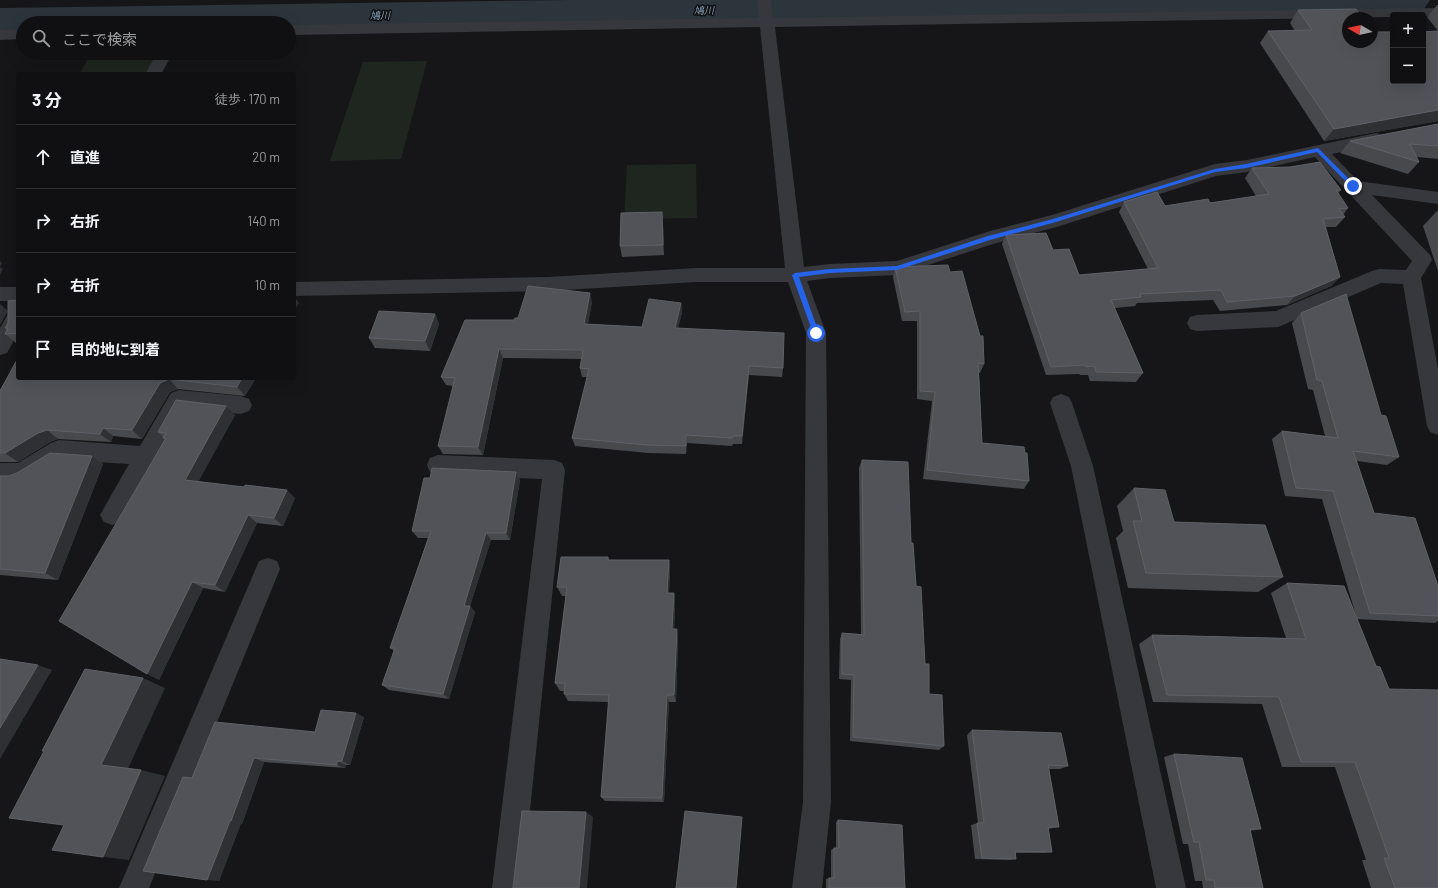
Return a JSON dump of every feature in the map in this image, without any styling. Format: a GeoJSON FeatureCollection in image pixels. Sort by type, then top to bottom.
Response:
{"type":"FeatureCollection","features":[{"type":"Feature","properties":{"kind":"street"},"geometry":{"type":"LineString","coordinates":[[296,30],[766,13],[1438,12]]}},
{"type":"Feature","properties":{"kind":"street"},"geometry":{"type":"LineString","coordinates":[[766,13],[795,275],[816,333],[816,802],[807,888]]}},
{"type":"Feature","properties":{"kind":"street"},"geometry":{"type":"LineString","coordinates":[[0,35],[16,34]]}},
{"type":"Feature","properties":{"kind":"street"},"geometry":{"type":"LineString","coordinates":[[154,72],[161,60]]}},
{"type":"Feature","properties":{"kind":"street"},"geometry":{"type":"LineString","coordinates":[[296,289],[549,284],[696,275],[795,275],[830,271],[897,268],[990,238],[1054,221],[1215,170],[1246,166],[1392,136]]}},
{"type":"Feature","properties":{"kind":"street"},"geometry":{"type":"LineString","coordinates":[[1318,150],[1423,260],[1412,277],[1433,371],[1438,426]]}},
{"type":"Feature","properties":{"kind":"street"},"geometry":{"type":"LineString","coordinates":[[1353,186],[1438,198]]}},
{"type":"Feature","properties":{"kind":"street"},"geometry":{"type":"LineString","coordinates":[[1198,323],[1278,319],[1379,276],[1412,277]]}},
{"type":"Feature","properties":{"kind":"street"},"geometry":{"type":"LineString","coordinates":[[0,294],[16,294]]}},
{"type":"Feature","properties":{"kind":"street"},"geometry":{"type":"LineString","coordinates":[[0,347],[16,318]]}},
{"type":"Feature","properties":{"kind":"street"},"geometry":{"type":"LineString","coordinates":[[112,514],[178,399],[241,405]]}},
{"type":"Feature","properties":{"kind":"street"},"geometry":{"type":"LineString","coordinates":[[1061,403],[1082,466],[1171,888]]}},
{"type":"Feature","properties":{"kind":"street"},"geometry":{"type":"LineString","coordinates":[[0,473],[21,473],[59,450],[146,456]]}},
{"type":"Feature","properties":{"kind":"street"},"geometry":{"type":"LineString","coordinates":[[438,465],[554,470],[507,888]]}},
{"type":"Feature","properties":{"kind":"street"},"geometry":{"type":"LineString","coordinates":[[134,888],[268,569]]}},
{"type":"Feature","properties":{"kind":"shaded area"},"geometry":{"type":"Polygon","coordinates":[[[88,60],[153,60],[146,72],[80,72],[88,60]]]}},
{"type":"Feature","properties":{"kind":"shaded area"},"geometry":{"type":"Polygon","coordinates":[[[427,61],[401,159],[330,161],[363,62],[427,61]]]}},
{"type":"Feature","properties":{"kind":"shaded area"},"geometry":{"type":"Polygon","coordinates":[[[696,164],[697,218],[624,219],[627,165],[696,164]]]}},
{"type":"Feature","properties":{"kind":"building"},"geometry":{"type":"Polygon","coordinates":[[[1356,9],[1358,12],[1342,12],[1342,48],[1378,48],[1378,32],[1390,32],[1390,84],[1426,84],[1426,32],[1438,31],[1438,110],[1334,129],[1268,31],[1312,30],[1298,10],[1356,9]]]}},
{"type":"Feature","properties":{"kind":"building"},"geometry":{"type":"Polygon","coordinates":[[[1438,124],[1438,146],[1410,144],[1419,162],[1350,141],[1438,124]]]}},
{"type":"Feature","properties":{"kind":"building"},"geometry":{"type":"Polygon","coordinates":[[[1320,162],[1341,190],[1336,190],[1348,208],[1339,209],[1345,217],[1323,219],[1340,277],[1295,296],[1227,302],[1221,290],[1140,294],[1141,297],[1111,300],[1143,373],[1096,372],[1094,366],[1086,367],[1085,365],[1051,367],[1006,235],[1046,233],[1053,250],[1069,249],[1079,275],[1158,268],[1124,202],[1157,192],[1165,206],[1208,199],[1210,203],[1269,194],[1252,168],[1290,167],[1320,162]]]}},
{"type":"Feature","properties":{"kind":"building"},"geometry":{"type":"Polygon","coordinates":[[[662,212],[663,245],[620,246],[621,213],[662,212]]]}},
{"type":"Feature","properties":{"kind":"building"},"geometry":{"type":"Polygon","coordinates":[[[948,265],[950,272],[962,271],[980,336],[983,336],[984,364],[978,363],[982,443],[1024,447],[1025,453],[1027,453],[1029,481],[927,470],[935,392],[920,391],[920,311],[905,312],[895,267],[948,265]]]}},
{"type":"Feature","properties":{"kind":"building"},"geometry":{"type":"Polygon","coordinates":[[[528,286],[590,293],[584,324],[642,327],[649,299],[681,303],[675,328],[784,333],[783,368],[749,366],[742,436],[733,436],[732,438],[686,435],[686,446],[647,445],[572,438],[589,369],[580,368],[583,350],[499,349],[478,447],[438,446],[455,378],[441,377],[465,320],[514,320],[515,318],[518,318],[528,286]]]}},
{"type":"Feature","properties":{"kind":"building"},"geometry":{"type":"Polygon","coordinates":[[[1346,294],[1381,415],[1386,416],[1399,457],[1353,451],[1374,513],[1415,518],[1438,586],[1438,616],[1370,613],[1333,491],[1296,488],[1282,431],[1338,438],[1322,381],[1317,380],[1301,313],[1346,294]]]}},
{"type":"Feature","properties":{"kind":"building"},"geometry":{"type":"Polygon","coordinates":[[[16,300],[16,333],[5,334],[8,328],[5,328],[8,323],[8,301],[16,300]]]}},
{"type":"Feature","properties":{"kind":"building"},"geometry":{"type":"Polygon","coordinates":[[[379,311],[435,314],[425,341],[369,338],[379,311]]]}},
{"type":"Feature","properties":{"kind":"building"},"geometry":{"type":"Polygon","coordinates":[[[16,362],[16,380],[167,380],[160,383],[132,430],[103,428],[100,434],[47,430],[38,433],[5,453],[0,453],[0,391],[16,362]]]}},
{"type":"Feature","properties":{"kind":"building"},"geometry":{"type":"Polygon","coordinates":[[[178,380],[241,380],[237,387],[178,380]]]}},
{"type":"Feature","properties":{"kind":"building"},"geometry":{"type":"Polygon","coordinates":[[[176,400],[226,406],[185,480],[244,487],[245,485],[287,490],[274,518],[248,515],[215,585],[192,582],[147,674],[59,621],[166,438],[163,438],[166,433],[158,432],[176,400]]]}},
{"type":"Feature","properties":{"kind":"building"},"geometry":{"type":"Polygon","coordinates":[[[50,453],[92,456],[45,573],[0,569],[0,476],[9,476],[17,473],[50,453]]]}},
{"type":"Feature","properties":{"kind":"building"},"geometry":{"type":"Polygon","coordinates":[[[862,460],[908,462],[911,543],[913,543],[916,586],[921,587],[925,664],[929,664],[929,694],[942,695],[944,746],[853,737],[854,675],[842,674],[842,633],[864,635],[862,460]]]}},
{"type":"Feature","properties":{"kind":"building"},"geometry":{"type":"Polygon","coordinates":[[[432,468],[516,472],[506,533],[486,533],[464,606],[470,606],[443,694],[382,685],[395,648],[390,648],[431,531],[412,531],[424,478],[430,478],[432,468]]]}},
{"type":"Feature","properties":{"kind":"building"},"geometry":{"type":"Polygon","coordinates":[[[1134,488],[1165,490],[1174,522],[1265,525],[1283,577],[1146,573],[1133,521],[1142,521],[1134,488]]]}},
{"type":"Feature","properties":{"kind":"building"},"geometry":{"type":"Polygon","coordinates":[[[561,557],[608,557],[608,560],[669,560],[667,593],[674,593],[672,629],[677,629],[674,695],[667,695],[662,798],[601,797],[609,695],[564,694],[565,683],[555,683],[567,587],[557,587],[561,557]]]}},
{"type":"Feature","properties":{"kind":"building"},"geometry":{"type":"Polygon","coordinates":[[[1287,583],[1344,586],[1376,666],[1380,667],[1389,689],[1438,690],[1438,888],[1395,888],[1384,858],[1389,858],[1355,762],[1301,762],[1279,697],[1167,695],[1152,635],[1306,639],[1287,583]]]}},
{"type":"Feature","properties":{"kind":"building"},"geometry":{"type":"Polygon","coordinates":[[[0,659],[38,665],[0,728],[0,659]]]}},
{"type":"Feature","properties":{"kind":"building"},"geometry":{"type":"Polygon","coordinates":[[[85,669],[143,678],[101,765],[141,770],[103,857],[52,850],[64,825],[9,818],[85,669]]]}},
{"type":"Feature","properties":{"kind":"building"},"geometry":{"type":"Polygon","coordinates":[[[321,710],[356,713],[342,761],[337,761],[337,765],[254,758],[207,880],[143,871],[183,777],[192,778],[215,722],[315,732],[321,710]]]}},
{"type":"Feature","properties":{"kind":"building"},"geometry":{"type":"Polygon","coordinates":[[[972,730],[1061,733],[1068,766],[1048,765],[1059,827],[1048,827],[1052,852],[1015,851],[1016,859],[982,858],[977,823],[984,823],[972,730]]]}},
{"type":"Feature","properties":{"kind":"building"},"geometry":{"type":"Polygon","coordinates":[[[1174,754],[1242,758],[1261,829],[1250,829],[1263,888],[1215,888],[1214,880],[1206,880],[1199,842],[1194,842],[1174,754]]]}},
{"type":"Feature","properties":{"kind":"building"},"geometry":{"type":"Polygon","coordinates":[[[522,811],[586,812],[579,888],[513,888],[522,811]]]}},
{"type":"Feature","properties":{"kind":"building"},"geometry":{"type":"Polygon","coordinates":[[[685,811],[742,817],[736,888],[676,888],[685,811]]]}},
{"type":"Feature","properties":{"kind":"building"},"geometry":{"type":"Polygon","coordinates":[[[838,820],[902,825],[905,888],[829,888],[829,878],[834,878],[834,848],[839,848],[838,820]]]}},
{"type":"Feature","properties":{"kind":"waterway","name":"鳩川"},"geometry":{"type":"LineString","coordinates":[[296,17],[1409,0]]}},
{"type":"Feature","properties":{"kind":"waterway","name":"鳩川"},"geometry":{"type":"LineString","coordinates":[[0,21],[16,21]]}},
{"type":"Feature","properties":{"kind":"route"},"geometry":{"type":"LineString","coordinates":[[816,333],[795,275],[830,271],[897,268],[990,238],[1054,221],[1215,170],[1246,166],[1318,150],[1353,186]]}}]}
